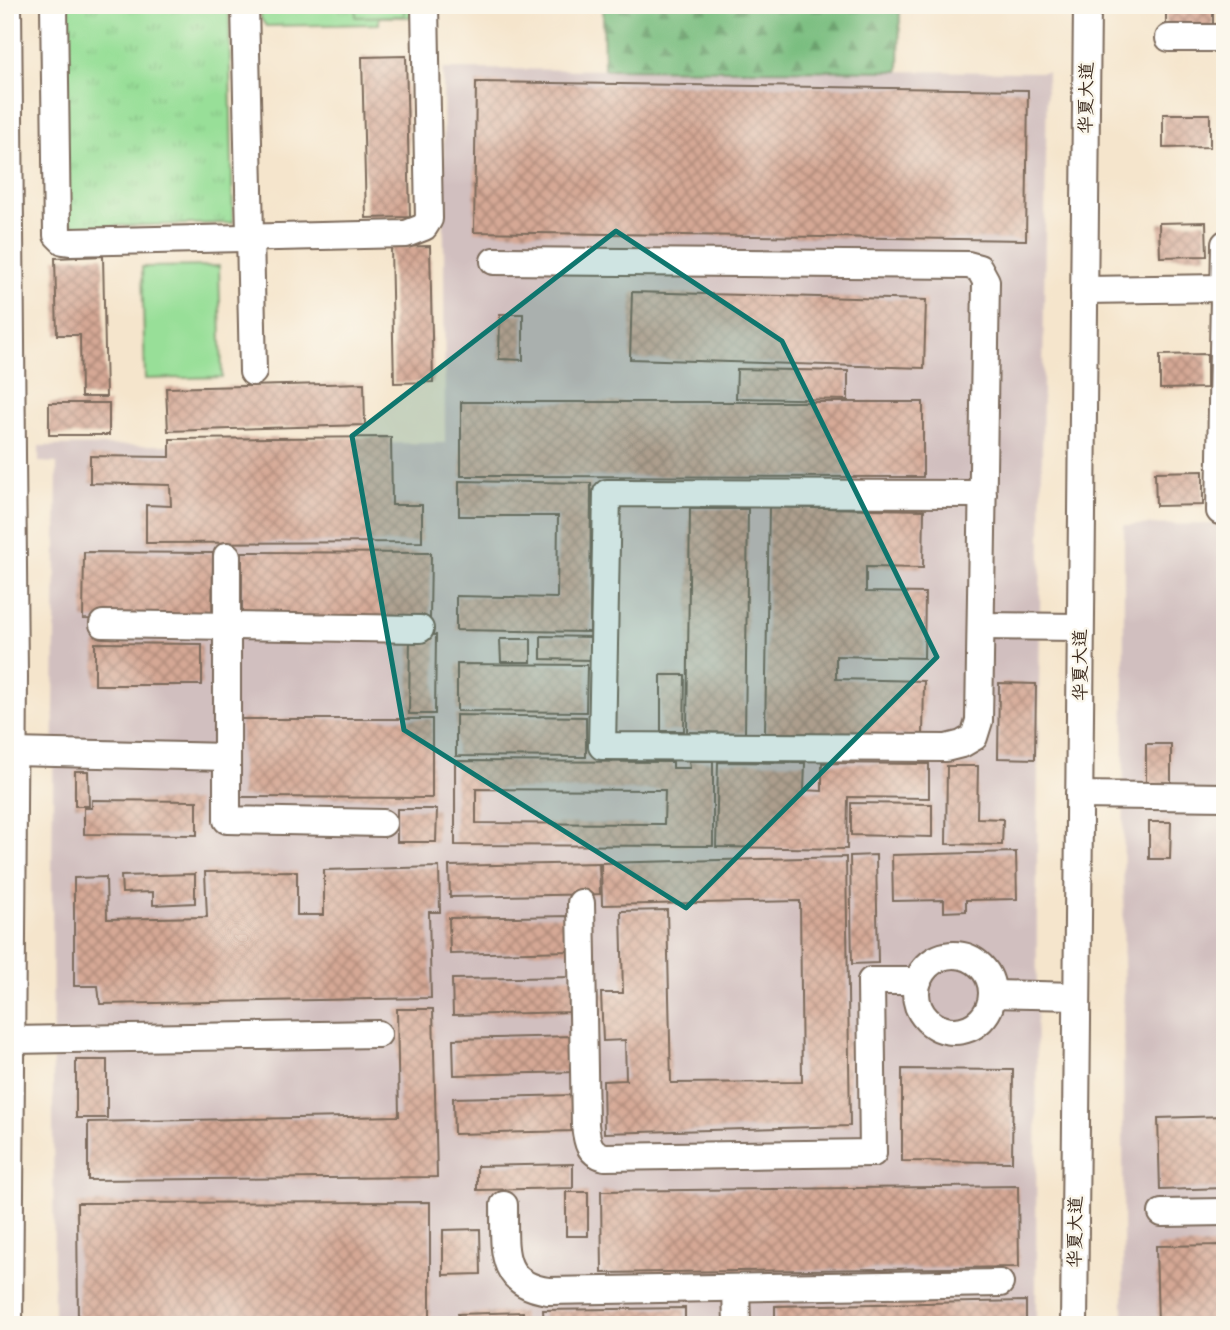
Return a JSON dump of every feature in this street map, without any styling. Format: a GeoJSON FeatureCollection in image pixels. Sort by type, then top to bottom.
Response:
{"type":"FeatureCollection","features":[{"type":"Feature","properties":{"kind":"street"},"geometry":{"type":"LineString","coordinates":[[8,5],[13,532],[9,677],[13,752],[9,898],[9,1325]]}},
{"type":"Feature","properties":{"kind":"street"},"geometry":{"type":"LineString","coordinates":[[54,5],[56,214],[60,239],[69,242],[406,234],[424,227],[429,219],[425,5]]}},
{"type":"Feature","properties":{"kind":"street"},"geometry":{"type":"LineString","coordinates":[[245,5],[253,372]]}},
{"type":"Feature","properties":{"kind":"street","name":"华夏大道"},"geometry":{"type":"LineString","coordinates":[[1074,1325],[1087,5]]}},
{"type":"Feature","properties":{"kind":"street"},"geometry":{"type":"LineString","coordinates":[[1169,38],[1225,37]]}},
{"type":"Feature","properties":{"kind":"street"},"geometry":{"type":"LineString","coordinates":[[1225,244],[1220,510],[1225,510]]}},
{"type":"Feature","properties":{"kind":"street"},"geometry":{"type":"LineString","coordinates":[[494,261],[968,265],[979,268],[986,281],[983,494],[981,626],[979,721],[974,737],[962,744],[946,748],[602,746],[607,493],[983,494]]}},
{"type":"Feature","properties":{"kind":"street"},"geometry":{"type":"LineString","coordinates":[[1084,290],[1224,288]]}},
{"type":"Feature","properties":{"kind":"street"},"geometry":{"type":"LineString","coordinates":[[227,556],[227,820],[383,823]]}},
{"type":"Feature","properties":{"kind":"street"},"geometry":{"type":"LineString","coordinates":[[103,624],[420,629]]}},
{"type":"Feature","properties":{"kind":"street"},"geometry":{"type":"LineString","coordinates":[[981,626],[1080,627]]}},
{"type":"Feature","properties":{"kind":"street"},"geometry":{"type":"LineString","coordinates":[[13,752],[227,757]]}},
{"type":"Feature","properties":{"kind":"street"},"geometry":{"type":"LineString","coordinates":[[1079,795],[1225,797]]}},
{"type":"Feature","properties":{"kind":"street"},"geometry":{"type":"LineString","coordinates":[[581,903],[585,1125],[590,1149],[596,1155],[873,1153],[871,981],[918,981]]}},
{"type":"Feature","properties":{"kind":"street"},"geometry":{"type":"LineString","coordinates":[[955,955],[967,957],[985,972],[991,982],[990,1007],[983,1018],[972,1027],[960,1031],[934,1026],[924,1017],[918,1005],[918,981],[923,970],[932,962],[955,955]]}},
{"type":"Feature","properties":{"kind":"street"},"geometry":{"type":"LineString","coordinates":[[992,994],[1077,996]]}},
{"type":"Feature","properties":{"kind":"street"},"geometry":{"type":"LineString","coordinates":[[11,1040],[378,1034]]}},
{"type":"Feature","properties":{"kind":"street"},"geometry":{"type":"LineString","coordinates":[[504,1205],[507,1264],[513,1275],[534,1289],[548,1291],[1000,1283]]}},
{"type":"Feature","properties":{"kind":"street"},"geometry":{"type":"LineString","coordinates":[[1162,1213],[1225,1212]]}},
{"type":"Feature","properties":{"kind":"street"},"geometry":{"type":"LineString","coordinates":[[736,1288],[737,1325]]}},
{"type":"Feature","properties":{"kind":"highlighted area"},"geometry":{"type":"Polygon","coordinates":[[[616,231],[782,341],[937,657],[686,908],[404,730],[352,436],[616,231]]]}},
{"type":"Feature","properties":{"kind":"shaded area"},"geometry":{"type":"Polygon","coordinates":[[[443,69],[1047,72],[1037,847],[1036,1325],[54,1325],[52,874],[57,463],[39,462],[39,446],[445,443],[443,69]]]}},
{"type":"Feature","properties":{"kind":"shaded area"},"geometry":{"type":"Polygon","coordinates":[[[1225,524],[1225,1325],[1123,1325],[1124,525],[1225,524]]]}},
{"type":"Feature","properties":{"kind":"green space"},"geometry":{"type":"Polygon","coordinates":[[[63,5],[229,5],[233,223],[76,227],[68,220],[63,5]]]}},
{"type":"Feature","properties":{"kind":"green space"},"geometry":{"type":"Polygon","coordinates":[[[260,5],[412,5],[412,17],[379,17],[379,24],[266,26],[261,19],[260,5]]]}},
{"type":"Feature","properties":{"kind":"green space"},"geometry":{"type":"Polygon","coordinates":[[[356,5],[404,5],[404,16],[356,17],[356,5]]]}},
{"type":"Feature","properties":{"kind":"green space"},"geometry":{"type":"Polygon","coordinates":[[[603,5],[900,5],[899,71],[604,69],[603,5]]]}},
{"type":"Feature","properties":{"kind":"green space"},"geometry":{"type":"Polygon","coordinates":[[[219,266],[222,377],[145,379],[142,267],[219,266]]]}},
{"type":"Feature","properties":{"kind":"building"},"geometry":{"type":"Polygon","coordinates":[[[1166,5],[1213,5],[1213,30],[1166,30],[1166,5]]]}},
{"type":"Feature","properties":{"kind":"building"},"geometry":{"type":"Polygon","coordinates":[[[406,56],[410,217],[366,218],[362,57],[406,56]]]}},
{"type":"Feature","properties":{"kind":"building"},"geometry":{"type":"Polygon","coordinates":[[[476,82],[1028,90],[1026,240],[474,232],[476,82]]]}},
{"type":"Feature","properties":{"kind":"building"},"geometry":{"type":"Polygon","coordinates":[[[1163,114],[1210,114],[1210,147],[1163,148],[1163,114]]]}},
{"type":"Feature","properties":{"kind":"building"},"geometry":{"type":"Polygon","coordinates":[[[1206,222],[1207,256],[1160,257],[1159,223],[1206,222]]]}},
{"type":"Feature","properties":{"kind":"building"},"geometry":{"type":"Polygon","coordinates":[[[430,246],[433,382],[394,383],[391,247],[430,246]]]}},
{"type":"Feature","properties":{"kind":"building"},"geometry":{"type":"Polygon","coordinates":[[[103,256],[106,397],[81,397],[80,335],[57,335],[55,258],[103,256]]]}},
{"type":"Feature","properties":{"kind":"building"},"geometry":{"type":"Polygon","coordinates":[[[632,292],[926,300],[924,368],[630,359],[632,292]]]}},
{"type":"Feature","properties":{"kind":"building"},"geometry":{"type":"Polygon","coordinates":[[[500,314],[523,314],[523,360],[499,359],[500,314]]]}},
{"type":"Feature","properties":{"kind":"building"},"geometry":{"type":"Polygon","coordinates":[[[1207,354],[1207,388],[1160,389],[1160,355],[1207,354]]]}},
{"type":"Feature","properties":{"kind":"building"},"geometry":{"type":"Polygon","coordinates":[[[737,369],[848,371],[848,400],[736,398],[737,369]]]}},
{"type":"Feature","properties":{"kind":"building"},"geometry":{"type":"Polygon","coordinates":[[[364,383],[365,425],[168,431],[166,388],[364,383]]]}},
{"type":"Feature","properties":{"kind":"building"},"geometry":{"type":"Polygon","coordinates":[[[461,402],[923,402],[923,477],[461,476],[461,402]]]}},
{"type":"Feature","properties":{"kind":"building"},"geometry":{"type":"Polygon","coordinates":[[[49,403],[109,403],[109,435],[49,435],[49,403]]]}},
{"type":"Feature","properties":{"kind":"building"},"geometry":{"type":"Polygon","coordinates":[[[391,437],[392,505],[422,505],[422,542],[146,543],[146,505],[171,506],[170,485],[90,483],[90,456],[170,457],[170,439],[391,437]]]}},
{"type":"Feature","properties":{"kind":"building"},"geometry":{"type":"Polygon","coordinates":[[[1203,471],[1203,505],[1156,506],[1155,472],[1203,471]]]}},
{"type":"Feature","properties":{"kind":"building"},"geometry":{"type":"Polygon","coordinates":[[[459,481],[591,483],[590,632],[456,630],[456,596],[557,598],[558,516],[459,516],[459,481]]]}},
{"type":"Feature","properties":{"kind":"building"},"geometry":{"type":"Polygon","coordinates":[[[769,507],[924,510],[923,568],[866,567],[866,592],[925,593],[924,658],[836,656],[836,679],[924,681],[923,736],[765,733],[769,507]]]}},
{"type":"Feature","properties":{"kind":"building"},"geometry":{"type":"Polygon","coordinates":[[[690,509],[748,509],[745,733],[687,732],[690,509]]]}},
{"type":"Feature","properties":{"kind":"building"},"geometry":{"type":"Polygon","coordinates":[[[84,552],[213,553],[212,620],[83,619],[84,552]]]}},
{"type":"Feature","properties":{"kind":"building"},"geometry":{"type":"Polygon","coordinates":[[[242,552],[431,553],[430,619],[242,618],[242,552]]]}},
{"type":"Feature","properties":{"kind":"building"},"geometry":{"type":"Polygon","coordinates":[[[410,634],[436,635],[435,714],[409,714],[410,634]]]}},
{"type":"Feature","properties":{"kind":"building"},"geometry":{"type":"Polygon","coordinates":[[[541,636],[592,637],[592,660],[541,659],[541,636]]]}},
{"type":"Feature","properties":{"kind":"building"},"geometry":{"type":"Polygon","coordinates":[[[500,639],[531,639],[531,662],[501,662],[500,639]]]}},
{"type":"Feature","properties":{"kind":"building"},"geometry":{"type":"Polygon","coordinates":[[[95,643],[202,644],[202,685],[95,685],[95,643]]]}},
{"type":"Feature","properties":{"kind":"building"},"geometry":{"type":"Polygon","coordinates":[[[457,664],[587,665],[586,712],[457,711],[457,664]]]}},
{"type":"Feature","properties":{"kind":"building"},"geometry":{"type":"Polygon","coordinates":[[[661,675],[685,675],[684,731],[661,731],[661,675]]]}},
{"type":"Feature","properties":{"kind":"building"},"geometry":{"type":"Polygon","coordinates":[[[999,683],[1036,684],[1035,759],[998,758],[999,683]]]}},
{"type":"Feature","properties":{"kind":"building"},"geometry":{"type":"Polygon","coordinates":[[[456,715],[586,717],[586,757],[456,756],[456,715]]]}},
{"type":"Feature","properties":{"kind":"building"},"geometry":{"type":"Polygon","coordinates":[[[241,719],[432,719],[432,798],[241,797],[241,719]]]}},
{"type":"Feature","properties":{"kind":"building"},"geometry":{"type":"Polygon","coordinates":[[[1146,744],[1171,744],[1171,789],[1146,788],[1146,744]]]}},
{"type":"Feature","properties":{"kind":"building"},"geometry":{"type":"Polygon","coordinates":[[[455,761],[673,762],[673,768],[690,768],[689,761],[713,761],[713,846],[455,845],[455,761]],[[476,789],[476,823],[664,824],[665,790],[476,789]]]}},
{"type":"Feature","properties":{"kind":"building"},"geometry":{"type":"Polygon","coordinates":[[[718,762],[805,763],[804,790],[822,791],[822,763],[929,764],[929,798],[848,797],[847,849],[716,847],[718,762]]]}},
{"type":"Feature","properties":{"kind":"building"},"geometry":{"type":"Polygon","coordinates":[[[947,766],[978,766],[977,818],[1003,819],[1002,845],[946,844],[947,766]]]}},
{"type":"Feature","properties":{"kind":"building"},"geometry":{"type":"Polygon","coordinates":[[[75,771],[88,771],[89,806],[75,806],[75,771]]]}},
{"type":"Feature","properties":{"kind":"building"},"geometry":{"type":"Polygon","coordinates":[[[92,800],[197,801],[197,835],[84,834],[84,808],[92,808],[92,800]]]}},
{"type":"Feature","properties":{"kind":"building"},"geometry":{"type":"Polygon","coordinates":[[[851,803],[932,804],[932,837],[851,835],[851,803]]]}},
{"type":"Feature","properties":{"kind":"building"},"geometry":{"type":"Polygon","coordinates":[[[397,809],[437,809],[436,842],[397,842],[397,809]]]}},
{"type":"Feature","properties":{"kind":"building"},"geometry":{"type":"Polygon","coordinates":[[[1149,822],[1171,822],[1170,859],[1149,859],[1149,822]]]}},
{"type":"Feature","properties":{"kind":"building"},"geometry":{"type":"Polygon","coordinates":[[[1016,852],[1017,899],[966,900],[966,911],[944,912],[944,900],[893,901],[892,855],[1016,852]]]}},
{"type":"Feature","properties":{"kind":"building"},"geometry":{"type":"Polygon","coordinates":[[[876,855],[878,963],[852,964],[850,856],[876,855]]]}},
{"type":"Feature","properties":{"kind":"building"},"geometry":{"type":"Polygon","coordinates":[[[846,857],[850,1126],[604,1133],[603,1081],[626,1080],[625,1040],[603,1041],[601,993],[623,993],[621,911],[667,910],[671,1083],[802,1082],[800,901],[602,905],[601,863],[846,857]]]}},
{"type":"Feature","properties":{"kind":"building"},"geometry":{"type":"Polygon","coordinates":[[[599,863],[600,894],[450,897],[449,866],[599,863]]]}},
{"type":"Feature","properties":{"kind":"building"},"geometry":{"type":"Polygon","coordinates":[[[439,867],[440,912],[429,912],[431,998],[100,1004],[98,986],[74,986],[74,878],[106,877],[107,919],[207,917],[205,872],[297,871],[297,915],[324,915],[324,870],[439,867]]]}},
{"type":"Feature","properties":{"kind":"building"},"geometry":{"type":"Polygon","coordinates":[[[195,874],[195,903],[153,905],[153,892],[122,893],[121,876],[195,874]]]}},
{"type":"Feature","properties":{"kind":"building"},"geometry":{"type":"Polygon","coordinates":[[[570,916],[571,951],[450,954],[449,918],[570,916]]]}},
{"type":"Feature","properties":{"kind":"building"},"geometry":{"type":"Polygon","coordinates":[[[574,977],[575,1012],[453,1015],[452,979],[574,977]]]}},
{"type":"Feature","properties":{"kind":"building"},"geometry":{"type":"Polygon","coordinates":[[[397,1009],[433,1009],[437,1177],[88,1180],[88,1122],[399,1116],[397,1009]]]}},
{"type":"Feature","properties":{"kind":"building"},"geometry":{"type":"Polygon","coordinates":[[[575,1036],[576,1072],[454,1075],[453,1039],[575,1036]]]}},
{"type":"Feature","properties":{"kind":"building"},"geometry":{"type":"Polygon","coordinates":[[[76,1060],[107,1060],[107,1118],[76,1118],[76,1060]]]}},
{"type":"Feature","properties":{"kind":"building"},"geometry":{"type":"Polygon","coordinates":[[[902,1069],[1013,1070],[1012,1162],[902,1161],[902,1069]]]}},
{"type":"Feature","properties":{"kind":"building"},"geometry":{"type":"Polygon","coordinates":[[[574,1095],[575,1131],[454,1134],[453,1098],[574,1095]]]}},
{"type":"Feature","properties":{"kind":"building"},"geometry":{"type":"Polygon","coordinates":[[[1225,1116],[1225,1188],[1160,1190],[1158,1118],[1225,1116]]]}},
{"type":"Feature","properties":{"kind":"building"},"geometry":{"type":"Polygon","coordinates":[[[573,1164],[573,1188],[477,1190],[477,1166],[573,1164]]]}},
{"type":"Feature","properties":{"kind":"building"},"geometry":{"type":"Polygon","coordinates":[[[1018,1186],[1019,1267],[602,1273],[601,1191],[1018,1186]]]}},
{"type":"Feature","properties":{"kind":"building"},"geometry":{"type":"Polygon","coordinates":[[[566,1192],[588,1192],[588,1236],[566,1236],[566,1192]]]}},
{"type":"Feature","properties":{"kind":"building"},"geometry":{"type":"Polygon","coordinates":[[[430,1202],[430,1325],[78,1325],[77,1203],[430,1202]]]}},
{"type":"Feature","properties":{"kind":"building"},"geometry":{"type":"Polygon","coordinates":[[[480,1229],[481,1274],[443,1275],[443,1230],[480,1229]]]}},
{"type":"Feature","properties":{"kind":"building"},"geometry":{"type":"Polygon","coordinates":[[[1225,1245],[1225,1325],[1158,1325],[1156,1246],[1225,1245]]]}},
{"type":"Feature","properties":{"kind":"building"},"geometry":{"type":"Polygon","coordinates":[[[1026,1301],[1026,1325],[775,1325],[775,1306],[1026,1301]]]}},
{"type":"Feature","properties":{"kind":"building"},"geometry":{"type":"Polygon","coordinates":[[[685,1308],[685,1325],[544,1325],[543,1310],[685,1308]]]}},
{"type":"Feature","properties":{"kind":"building"},"geometry":{"type":"Polygon","coordinates":[[[523,1312],[523,1325],[459,1325],[458,1314],[523,1312]]]}}]}
